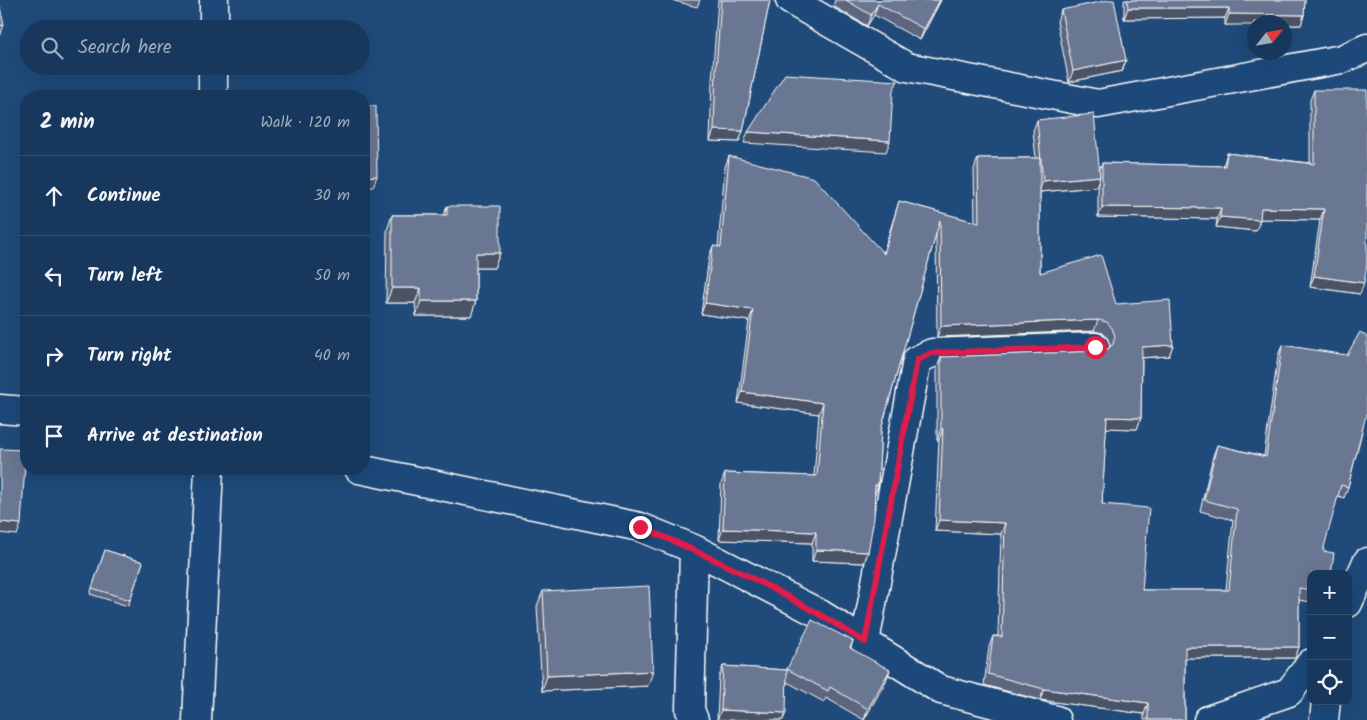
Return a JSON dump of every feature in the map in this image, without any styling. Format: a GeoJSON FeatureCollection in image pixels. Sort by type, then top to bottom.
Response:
{"type":"FeatureCollection","features":[{"type":"Feature","properties":{"kind":"street"},"geometry":{"type":"LineString","coordinates":[[214,0],[214,20]]}},
{"type":"Feature","properties":{"kind":"street"},"geometry":{"type":"LineString","coordinates":[[790,0],[907,67],[1098,104],[1342,59],[1367,48]]}},
{"type":"Feature","properties":{"kind":"street"},"geometry":{"type":"LineString","coordinates":[[213,75],[213,90]]}},
{"type":"Feature","properties":{"kind":"street"},"geometry":{"type":"LineString","coordinates":[[865,642],[917,360],[932,353],[1095,347]]}},
{"type":"Feature","properties":{"kind":"street"},"geometry":{"type":"LineString","coordinates":[[0,409],[20,411]]}},
{"type":"Feature","properties":{"kind":"street"},"geometry":{"type":"LineString","coordinates":[[370,471],[640,527],[694,549],[820,614],[941,690],[1056,720]]}},
{"type":"Feature","properties":{"kind":"street"},"geometry":{"type":"LineString","coordinates":[[197,720],[210,475]]}},
{"type":"Feature","properties":{"kind":"street"},"geometry":{"type":"LineString","coordinates":[[694,549],[690,710],[694,720]]}},
{"type":"Feature","properties":{"kind":"street"},"geometry":{"type":"LineString","coordinates":[[1352,594],[1367,562]]}},
{"type":"Feature","properties":{"kind":"street"},"geometry":{"type":"LineString","coordinates":[[1208,720],[1289,692],[1307,668]]}},
{"type":"Feature","properties":{"kind":"street"},"geometry":{"type":"LineString","coordinates":[[1324,720],[1326,705]]}},
{"type":"Feature","properties":{"kind":"building"},"geometry":{"type":"Polygon","coordinates":[[[721,0],[770,0],[743,131],[714,130],[721,0]]]}},
{"type":"Feature","properties":{"kind":"building"},"geometry":{"type":"Polygon","coordinates":[[[846,0],[940,0],[924,29],[878,4],[871,15],[846,0]]]}},
{"type":"Feature","properties":{"kind":"building"},"geometry":{"type":"Polygon","coordinates":[[[1114,0],[1126,60],[1073,71],[1061,10],[1114,0]]]}},
{"type":"Feature","properties":{"kind":"building"},"geometry":{"type":"Polygon","coordinates":[[[1127,0],[1305,0],[1304,15],[1229,14],[1229,8],[1128,8],[1127,0]]]}},
{"type":"Feature","properties":{"kind":"building"},"geometry":{"type":"Polygon","coordinates":[[[0,7],[4,25],[0,26],[0,7]]]}},
{"type":"Feature","properties":{"kind":"building"},"geometry":{"type":"Polygon","coordinates":[[[785,74],[898,81],[893,90],[890,141],[748,132],[785,74]]]}},
{"type":"Feature","properties":{"kind":"building"},"geometry":{"type":"Polygon","coordinates":[[[1314,90],[1367,90],[1367,264],[1364,283],[1314,276],[1324,209],[1261,208],[1260,220],[1220,217],[1221,208],[1102,207],[1102,163],[1225,166],[1227,153],[1314,164],[1314,90]]]}},
{"type":"Feature","properties":{"kind":"building"},"geometry":{"type":"Polygon","coordinates":[[[370,106],[376,106],[377,176],[370,177],[370,106]]]}},
{"type":"Feature","properties":{"kind":"building"},"geometry":{"type":"Polygon","coordinates":[[[1094,114],[1100,176],[1043,181],[1037,120],[1094,114]]]}},
{"type":"Feature","properties":{"kind":"building"},"geometry":{"type":"Polygon","coordinates":[[[729,156],[814,178],[884,254],[899,201],[979,223],[978,158],[1040,158],[1040,273],[1101,255],[1116,304],[1170,300],[1173,345],[1142,347],[1141,418],[1107,417],[1102,504],[1149,508],[1142,590],[1229,590],[1237,509],[1204,500],[1217,445],[1266,457],[1282,345],[1347,355],[1360,332],[1367,337],[1367,416],[1348,487],[1341,485],[1323,551],[1334,553],[1332,570],[1307,570],[1307,589],[1299,588],[1299,647],[1185,647],[1185,720],[1148,720],[1148,703],[1044,689],[988,674],[993,636],[1002,637],[1005,523],[939,520],[943,429],[941,429],[941,357],[1100,351],[1108,349],[1113,344],[1115,336],[1107,322],[1098,320],[941,326],[940,220],[881,430],[878,485],[875,485],[874,518],[868,552],[816,550],[816,532],[723,529],[725,473],[817,476],[823,403],[742,392],[753,310],[705,303],[713,246],[721,247],[729,156]]]}},
{"type":"Feature","properties":{"kind":"building"},"geometry":{"type":"Polygon","coordinates":[[[447,206],[500,206],[500,253],[476,253],[476,301],[421,301],[421,288],[392,288],[392,215],[447,215],[447,206]]]}},
{"type":"Feature","properties":{"kind":"building"},"geometry":{"type":"Polygon","coordinates":[[[0,449],[20,450],[20,475],[24,475],[21,524],[0,522],[0,449]]]}},
{"type":"Feature","properties":{"kind":"building"},"geometry":{"type":"Polygon","coordinates":[[[105,550],[143,562],[130,600],[92,588],[105,550]]]}},
{"type":"Feature","properties":{"kind":"building"},"geometry":{"type":"Polygon","coordinates":[[[649,586],[653,671],[547,676],[543,591],[649,586]]]}},
{"type":"Feature","properties":{"kind":"building"},"geometry":{"type":"Polygon","coordinates":[[[812,620],[853,641],[850,648],[890,670],[868,709],[830,687],[828,691],[787,669],[812,620]]]}},
{"type":"Feature","properties":{"kind":"building"},"geometry":{"type":"Polygon","coordinates":[[[723,666],[787,670],[786,713],[721,710],[723,666]]]}},
{"type":"Feature","properties":{"kind":"route"},"geometry":{"type":"LineString","coordinates":[[640,527],[694,549],[820,614],[865,642],[917,360],[932,353],[1095,347]]}}]}
